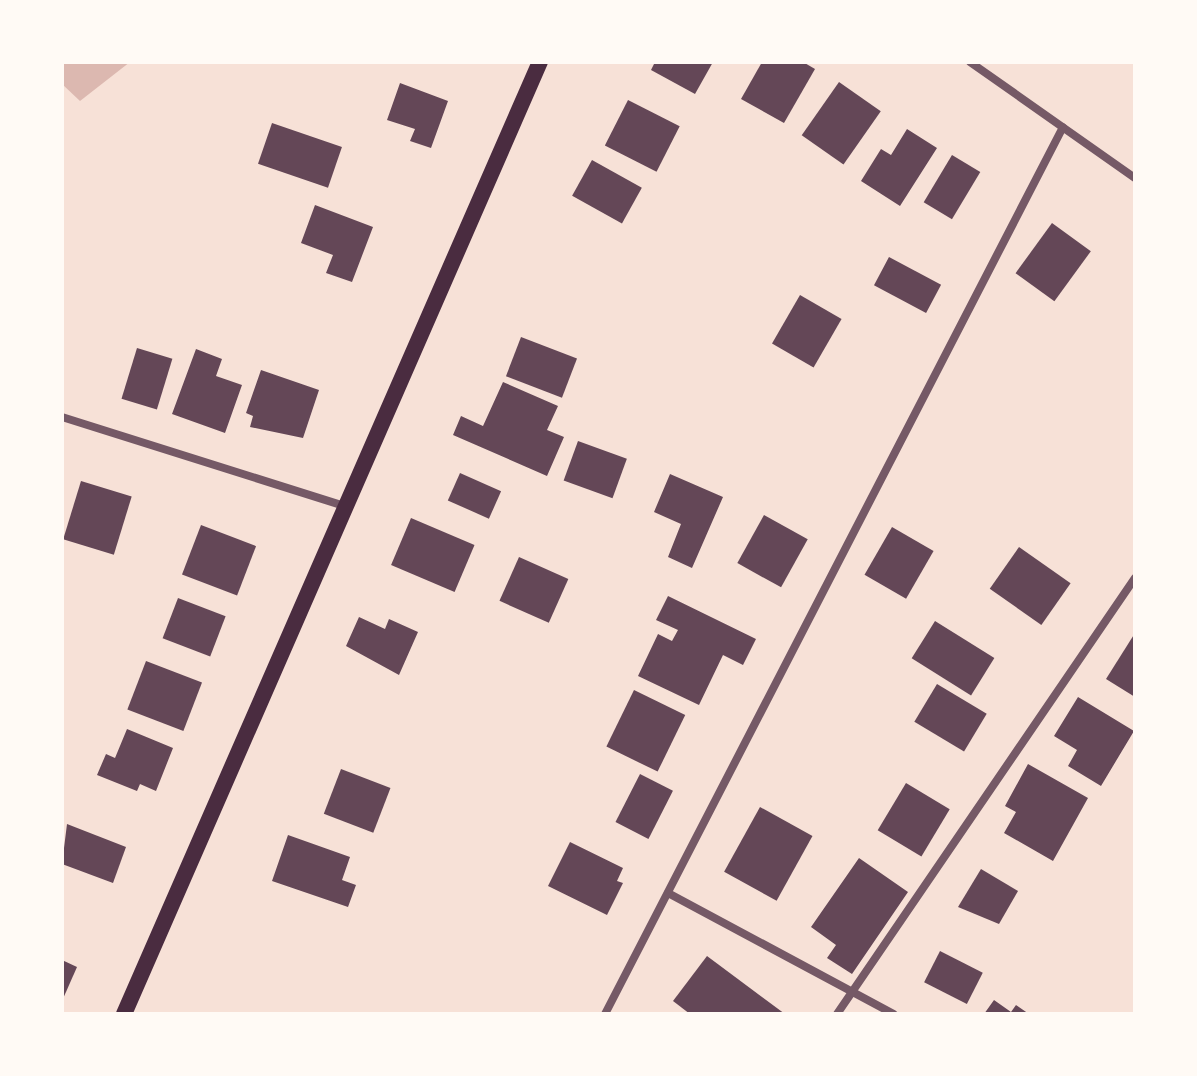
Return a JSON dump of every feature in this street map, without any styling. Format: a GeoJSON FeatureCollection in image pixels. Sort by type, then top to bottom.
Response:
{"type":"FeatureCollection","features":[{"type":"Feature","properties":{"kind":"main road"},"geometry":{"type":"LineString","coordinates":[[124,1014],[348,508],[540,62]]}},
{"type":"Feature","properties":{"kind":"street"},"geometry":{"type":"LineString","coordinates":[[970,62],[1135,178]]}},
{"type":"Feature","properties":{"kind":"street"},"geometry":{"type":"LineString","coordinates":[[605,1014],[1063,127]]}},
{"type":"Feature","properties":{"kind":"street"},"geometry":{"type":"LineString","coordinates":[[62,417],[348,508]]}},
{"type":"Feature","properties":{"kind":"street"},"geometry":{"type":"LineString","coordinates":[[837,1014],[853,996],[1135,578]]}},
{"type":"Feature","properties":{"kind":"street"},"geometry":{"type":"LineString","coordinates":[[668,893],[853,996],[894,1014]]}},
{"type":"Feature","properties":{"kind":"shaded area"},"geometry":{"type":"Polygon","coordinates":[[[62,62],[130,62],[80,101],[62,84],[62,62]]]}},
{"type":"Feature","properties":{"kind":"building"},"geometry":{"type":"Polygon","coordinates":[[[655,62],[713,62],[695,94],[651,70],[655,62]]]}},
{"type":"Feature","properties":{"kind":"building"},"geometry":{"type":"Polygon","coordinates":[[[762,62],[803,62],[815,69],[784,123],[741,99],[762,62]]]}},
{"type":"Feature","properties":{"kind":"building"},"geometry":{"type":"Polygon","coordinates":[[[839,82],[881,111],[843,164],[802,135],[839,82]]]}},
{"type":"Feature","properties":{"kind":"building"},"geometry":{"type":"Polygon","coordinates":[[[400,83],[448,101],[431,148],[410,141],[415,129],[387,120],[400,83]]]}},
{"type":"Feature","properties":{"kind":"building"},"geometry":{"type":"Polygon","coordinates":[[[628,100],[680,126],[657,172],[605,145],[628,100]]]}},
{"type":"Feature","properties":{"kind":"building"},"geometry":{"type":"Polygon","coordinates":[[[272,123],[342,147],[328,188],[258,164],[272,123]]]}},
{"type":"Feature","properties":{"kind":"building"},"geometry":{"type":"Polygon","coordinates":[[[907,129],[937,148],[900,206],[861,181],[881,149],[891,155],[907,129]]]}},
{"type":"Feature","properties":{"kind":"building"},"geometry":{"type":"Polygon","coordinates":[[[952,155],[980,172],[952,219],[924,202],[952,155]]]}},
{"type":"Feature","properties":{"kind":"building"},"geometry":{"type":"Polygon","coordinates":[[[592,160],[642,188],[622,223],[572,196],[592,160]]]}},
{"type":"Feature","properties":{"kind":"building"},"geometry":{"type":"Polygon","coordinates":[[[315,205],[373,227],[352,282],[326,273],[333,255],[301,243],[315,205]]]}},
{"type":"Feature","properties":{"kind":"building"},"geometry":{"type":"Polygon","coordinates":[[[1052,223],[1091,251],[1054,301],[1016,273],[1052,223]]]}},
{"type":"Feature","properties":{"kind":"building"},"geometry":{"type":"Polygon","coordinates":[[[889,257],[941,285],[926,313],[874,285],[889,257]]]}},
{"type":"Feature","properties":{"kind":"building"},"geometry":{"type":"Polygon","coordinates":[[[800,295],[842,319],[814,367],[772,343],[800,295]]]}},
{"type":"Feature","properties":{"kind":"building"},"geometry":{"type":"Polygon","coordinates":[[[521,337],[577,359],[562,398],[506,376],[521,337]]]}},
{"type":"Feature","properties":{"kind":"building"},"geometry":{"type":"Polygon","coordinates":[[[137,348],[172,359],[157,410],[122,399],[137,348]]]}},
{"type":"Feature","properties":{"kind":"building"},"geometry":{"type":"Polygon","coordinates":[[[196,349],[222,359],[216,376],[242,385],[225,433],[172,414],[196,349]]]}},
{"type":"Feature","properties":{"kind":"building"},"geometry":{"type":"Polygon","coordinates":[[[261,370],[319,390],[303,438],[250,427],[253,416],[246,413],[261,370]]]}},
{"type":"Feature","properties":{"kind":"building"},"geometry":{"type":"Polygon","coordinates":[[[503,382],[558,406],[547,430],[564,437],[547,476],[453,435],[461,416],[483,426],[503,382]]]}},
{"type":"Feature","properties":{"kind":"building"},"geometry":{"type":"Polygon","coordinates":[[[578,441],[627,459],[612,498],[564,480],[578,441]]]}},
{"type":"Feature","properties":{"kind":"building"},"geometry":{"type":"Polygon","coordinates":[[[460,473],[501,491],[489,519],[448,500],[460,473]]]}},
{"type":"Feature","properties":{"kind":"building"},"geometry":{"type":"Polygon","coordinates":[[[670,474],[723,497],[692,568],[668,557],[681,524],[654,512],[670,474]]]}},
{"type":"Feature","properties":{"kind":"building"},"geometry":{"type":"Polygon","coordinates":[[[81,481],[132,496],[114,555],[63,539],[81,481]]]}},
{"type":"Feature","properties":{"kind":"building"},"geometry":{"type":"Polygon","coordinates":[[[764,515],[808,539],[781,587],[737,563],[764,515]]]}},
{"type":"Feature","properties":{"kind":"building"},"geometry":{"type":"Polygon","coordinates":[[[411,518],[475,545],[455,592],[391,565],[411,518]]]}},
{"type":"Feature","properties":{"kind":"building"},"geometry":{"type":"Polygon","coordinates":[[[201,525],[256,546],[237,596],[182,574],[201,525]]]}},
{"type":"Feature","properties":{"kind":"building"},"geometry":{"type":"Polygon","coordinates":[[[892,527],[934,551],[906,599],[864,575],[892,527]]]}},
{"type":"Feature","properties":{"kind":"building"},"geometry":{"type":"Polygon","coordinates":[[[1019,547],[1071,583],[1041,625],[990,589],[1019,547]]]}},
{"type":"Feature","properties":{"kind":"building"},"geometry":{"type":"Polygon","coordinates":[[[519,557],[568,579],[549,623],[499,601],[519,557]]]}},
{"type":"Feature","properties":{"kind":"building"},"geometry":{"type":"Polygon","coordinates":[[[668,596],[756,639],[743,665],[723,655],[699,705],[638,676],[658,634],[672,641],[678,630],[656,620],[668,596]]]}},
{"type":"Feature","properties":{"kind":"building"},"geometry":{"type":"Polygon","coordinates":[[[178,598],[226,616],[210,656],[163,638],[178,598]]]}},
{"type":"Feature","properties":{"kind":"building"},"geometry":{"type":"Polygon","coordinates":[[[359,617],[385,629],[389,619],[418,632],[399,675],[346,646],[359,617]]]}},
{"type":"Feature","properties":{"kind":"building"},"geometry":{"type":"Polygon","coordinates":[[[935,621],[994,658],[971,695],[912,658],[935,621]]]}},
{"type":"Feature","properties":{"kind":"building"},"geometry":{"type":"Polygon","coordinates":[[[1135,633],[1135,697],[1106,679],[1135,633]]]}},
{"type":"Feature","properties":{"kind":"building"},"geometry":{"type":"Polygon","coordinates":[[[146,661],[202,683],[183,731],[127,710],[146,661]]]}},
{"type":"Feature","properties":{"kind":"building"},"geometry":{"type":"Polygon","coordinates":[[[937,684],[987,714],[964,752],[914,722],[937,684]]]}},
{"type":"Feature","properties":{"kind":"building"},"geometry":{"type":"Polygon","coordinates":[[[634,690],[685,715],[658,772],[606,747],[634,690]]]}},
{"type":"Feature","properties":{"kind":"building"},"geometry":{"type":"Polygon","coordinates":[[[1078,697],[1134,731],[1101,786],[1068,766],[1077,750],[1054,736],[1078,697]]]}},
{"type":"Feature","properties":{"kind":"building"},"geometry":{"type":"Polygon","coordinates":[[[127,729],[173,748],[156,791],[140,784],[137,791],[97,775],[106,754],[115,758],[127,729]]]}},
{"type":"Feature","properties":{"kind":"building"},"geometry":{"type":"Polygon","coordinates":[[[1028,764],[1088,798],[1053,861],[1004,833],[1016,812],[1005,806],[1028,764]]]}},
{"type":"Feature","properties":{"kind":"building"},"geometry":{"type":"Polygon","coordinates":[[[341,769],[390,788],[373,833],[324,814],[341,769]]]}},
{"type":"Feature","properties":{"kind":"building"},"geometry":{"type":"Polygon","coordinates":[[[640,774],[673,791],[648,839],[615,822],[640,774]]]}},
{"type":"Feature","properties":{"kind":"building"},"geometry":{"type":"Polygon","coordinates":[[[906,783],[950,809],[921,856],[878,830],[906,783]]]}},
{"type":"Feature","properties":{"kind":"building"},"geometry":{"type":"Polygon","coordinates":[[[760,807],[812,836],[777,901],[724,872],[760,807]]]}},
{"type":"Feature","properties":{"kind":"building"},"geometry":{"type":"Polygon","coordinates":[[[67,824],[126,847],[113,883],[62,864],[67,824]]]}},
{"type":"Feature","properties":{"kind":"building"},"geometry":{"type":"Polygon","coordinates":[[[288,835],[350,857],[342,880],[356,885],[348,907],[272,881],[288,835]]]}},
{"type":"Feature","properties":{"kind":"building"},"geometry":{"type":"Polygon","coordinates":[[[570,842],[623,868],[617,881],[623,883],[607,915],[548,886],[570,842]]]}},
{"type":"Feature","properties":{"kind":"building"},"geometry":{"type":"Polygon","coordinates":[[[859,858],[908,892],[852,974],[827,958],[836,945],[811,927],[859,858]]]}},
{"type":"Feature","properties":{"kind":"building"},"geometry":{"type":"Polygon","coordinates":[[[981,869],[1018,891],[999,924],[958,907],[981,869]]]}},
{"type":"Feature","properties":{"kind":"building"},"geometry":{"type":"Polygon","coordinates":[[[940,951],[983,973],[967,1004],[924,982],[940,951]]]}},
{"type":"Feature","properties":{"kind":"building"},"geometry":{"type":"Polygon","coordinates":[[[707,956],[785,1014],[690,1014],[673,1001],[707,956]]]}},
{"type":"Feature","properties":{"kind":"building"},"geometry":{"type":"Polygon","coordinates":[[[62,960],[77,967],[62,1001],[62,960]]]}},
{"type":"Feature","properties":{"kind":"building"},"geometry":{"type":"Polygon","coordinates":[[[994,1000],[1011,1012],[1016,1005],[1029,1014],[984,1014],[994,1000]]]}}]}
